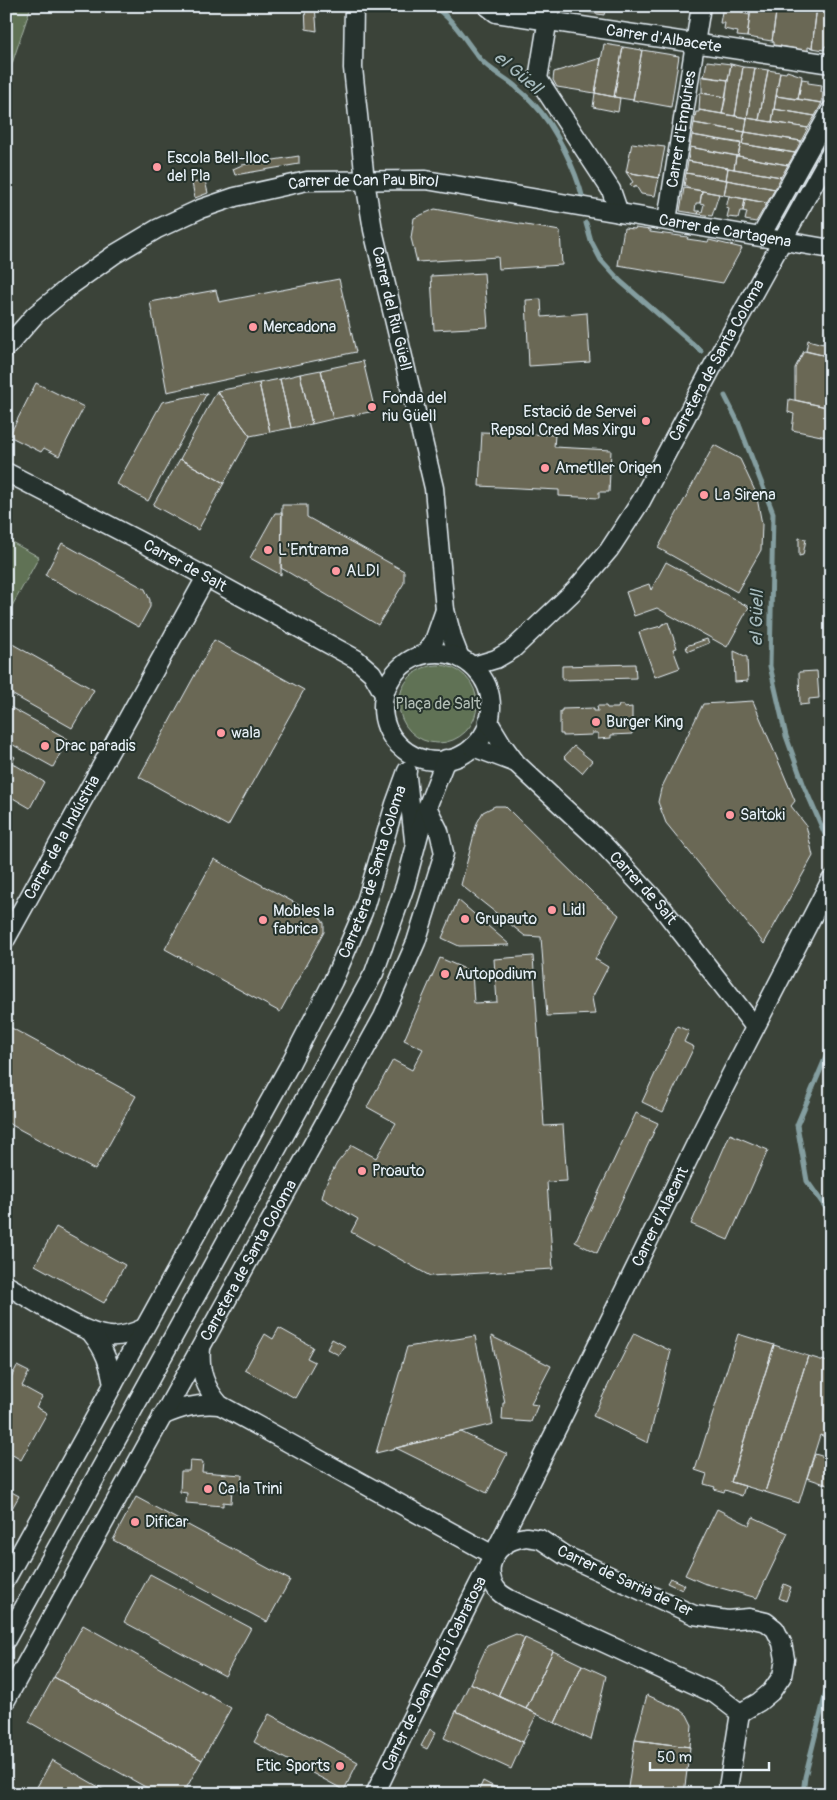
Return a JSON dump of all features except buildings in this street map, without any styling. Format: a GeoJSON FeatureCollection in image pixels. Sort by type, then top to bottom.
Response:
{"type":"FeatureCollection","features":[{"type":"Feature","properties":{"kind":"street","name":"Carrer del Riu Güell"},"geometry":{"type":"LineString","coordinates":[[354,6],[353,68],[365,181],[373,230],[434,488],[445,610],[453,640],[466,662]]}},
{"type":"Feature","properties":{"kind":"street","name":"Carrer d'Empúries"},"geometry":{"type":"LineString","coordinates":[[666,220],[701,6]]}},
{"type":"Feature","properties":{"kind":"street","name":"Carrer d'Albacete"},"geometry":{"type":"LineString","coordinates":[[492,9],[549,13],[695,43],[831,64]]}},
{"type":"Feature","properties":{"kind":"street"},"geometry":{"type":"LineString","coordinates":[[549,13],[538,79],[610,190],[618,213]]}},
{"type":"Feature","properties":{"kind":"street"},"geometry":{"type":"LineString","coordinates":[[761,236],[831,110]]}},
{"type":"Feature","properties":{"kind":"street","name":"Carretera de Santa Coloma"},"geometry":{"type":"LineString","coordinates":[[487,687],[513,649],[575,590],[609,550],[645,494],[715,362],[831,153]]}},
{"type":"Feature","properties":{"kind":"street","name":"Carrer de Can Pau Birol"},"geometry":{"type":"LineString","coordinates":[[6,348],[35,315],[70,286],[115,254],[157,229],[200,209],[235,197],[307,181],[426,180],[618,213]]}},
{"type":"Feature","properties":{"kind":"street","name":"Carrer de Cartagena"},"geometry":{"type":"LineString","coordinates":[[618,213],[831,249]]}},
{"type":"Feature","properties":{"kind":"street","name":"Carrer de Salt"},"geometry":{"type":"LineString","coordinates":[[6,472],[206,577],[362,663],[372,673],[384,694]]}},
{"type":"Feature","properties":{"kind":"street","name":"Carrer de la Indústria"},"geometry":{"type":"LineString","coordinates":[[6,939],[206,577]]}},
{"type":"Feature","properties":{"kind":"street","name":"Carrer del Riu Güell"},"geometry":{"type":"LineString","coordinates":[[425,654],[434,641],[445,610]]}},
{"type":"Feature","properties":{"kind":"street","name":"Carretera de Santa Coloma"},"geometry":{"type":"LineString","coordinates":[[466,662],[496,659],[513,649]]}},
{"type":"Feature","properties":{"kind":"street"},"geometry":{"type":"LineString","coordinates":[[440,653],[466,662],[479,674],[487,687],[491,707],[482,735],[472,747],[460,755],[446,760],[426,759],[411,754],[393,737],[386,724],[383,709],[384,694],[390,680],[403,665],[425,654],[440,653]]}},
{"type":"Feature","properties":{"kind":"street","name":"Carrer de Salt"},"geometry":{"type":"LineString","coordinates":[[362,663],[388,666],[403,665]]}},
{"type":"Feature","properties":{"kind":"street","name":"Carrer de Salt"},"geometry":{"type":"LineString","coordinates":[[488,721],[516,763],[632,874],[659,904],[755,1026]]}},
{"type":"Feature","properties":{"kind":"street","name":"Carrer de Salt"},"geometry":{"type":"LineString","coordinates":[[472,747],[516,763]]}},
{"type":"Feature","properties":{"kind":"street","name":"Carretera de Santa Coloma"},"geometry":{"type":"LineString","coordinates":[[403,748],[415,846]]}},
{"type":"Feature","properties":{"kind":"street","name":"Carretera de Santa Coloma"},"geometry":{"type":"LineString","coordinates":[[6,1640],[374,973],[405,886],[415,846],[428,807],[446,760]]}},
{"type":"Feature","properties":{"kind":"street","name":"Carretera de Santa Coloma"},"geometry":{"type":"LineString","coordinates":[[6,1578],[333,982],[363,912],[395,804],[407,771]]}},
{"type":"Feature","properties":{"kind":"street","name":"Carretera de Santa Coloma"},"geometry":{"type":"LineString","coordinates":[[6,1700],[383,1017],[416,942],[444,853],[439,831],[428,807]]}},
{"type":"Feature","properties":{"kind":"street","name":"Carrer d'Alacant"},"geometry":{"type":"LineString","coordinates":[[493,1555],[755,1026],[831,880]]}},
{"type":"Feature","properties":{"kind":"street"},"geometry":{"type":"LineString","coordinates":[[6,1285],[92,1334],[112,1337],[130,1334],[144,1328]]}},
{"type":"Feature","properties":{"kind":"street"},"geometry":{"type":"LineString","coordinates":[[92,1334],[108,1360],[112,1385]]}},
{"type":"Feature","properties":{"kind":"street"},"geometry":{"type":"LineString","coordinates":[[201,1347],[201,1368],[207,1388],[220,1405],[493,1555],[490,1569],[493,1582],[499,1592],[509,1599],[715,1694],[740,1713],[727,1794]]}},
{"type":"Feature","properties":{"kind":"street"},"geometry":{"type":"LineString","coordinates":[[162,1416],[184,1407],[220,1405]]}},
{"type":"Feature","properties":{"kind":"street","name":"Carrer de Sarrià de Ter"},"geometry":{"type":"LineString","coordinates":[[493,1555],[503,1545],[512,1540],[526,1537],[540,1539],[564,1556],[694,1615],[727,1620],[749,1618],[766,1622],[775,1629],[782,1643],[785,1658],[782,1676],[771,1692],[759,1702],[740,1713]]}},
{"type":"Feature","properties":{"kind":"street","name":"Carrer de Joan Torró i Cabratosa"},"geometry":{"type":"LineString","coordinates":[[375,1794],[493,1555]]}},
{"type":"Feature","properties":{"kind":"green space"},"geometry":{"type":"Polygon","coordinates":[[[6,6],[31,6],[6,82],[6,6]]]}},
{"type":"Feature","properties":{"kind":"green space"},"geometry":{"type":"Polygon","coordinates":[[[6,539],[39,557],[6,617],[6,539]]]}},
{"type":"Feature","properties":{"kind":"green space","name":"Plaça de Salt"},"geometry":{"type":"Polygon","coordinates":[[[438,665],[453,668],[470,682],[474,689],[477,704],[474,719],[460,736],[453,740],[438,743],[423,740],[406,726],[402,719],[399,704],[402,689],[416,672],[423,668],[438,665]]]}},
{"type":"Feature","properties":{"kind":"waterway","name":"el Güell"},"geometry":{"type":"LineString","coordinates":[[433,6],[447,17],[485,64],[515,86],[542,113],[564,149],[583,199]]}},
{"type":"Feature","properties":{"kind":"waterway","name":"el Güell"},"geometry":{"type":"LineString","coordinates":[[586,223],[591,241],[601,260],[620,281],[701,351]]}},
{"type":"Feature","properties":{"kind":"waterway","name":"el Güell"},"geometry":{"type":"LineString","coordinates":[[725,396],[738,422],[773,513],[770,666],[786,736],[804,786],[828,841]]}},
{"type":"Feature","properties":{"kind":"waterway","name":"el Güell"},"geometry":{"type":"LineString","coordinates":[[831,1045],[797,1125],[807,1181],[831,1215]]}},
{"type":"Feature","properties":{"kind":"waterway","name":"el Güell"},"geometry":{"type":"LineString","coordinates":[[803,1794],[805,1777],[831,1672]]}},
{"type":"Feature","properties":{"kind":"place","name":"Escola Bell-lloc del Pla"},"geometry":{"type":"Point","coordinates":[157,167]}},
{"type":"Feature","properties":{"kind":"place","name":"Mercadona"},"geometry":{"type":"Point","coordinates":[253,327]}},
{"type":"Feature","properties":{"kind":"place","name":"Fonda del riu Güell"},"geometry":{"type":"Point","coordinates":[372,407]}},
{"type":"Feature","properties":{"kind":"place","name":"Estació de Servei Repsol Cred Mas Xirgu"},"geometry":{"type":"Point","coordinates":[646,421]}},
{"type":"Feature","properties":{"kind":"place","name":"Ametller Origen"},"geometry":{"type":"Point","coordinates":[545,468]}},
{"type":"Feature","properties":{"kind":"place","name":"La Sirena"},"geometry":{"type":"Point","coordinates":[704,495]}},
{"type":"Feature","properties":{"kind":"place","name":"L'Entrama"},"geometry":{"type":"Point","coordinates":[268,550]}},
{"type":"Feature","properties":{"kind":"place","name":"ALDI"},"geometry":{"type":"Point","coordinates":[336,571]}},
{"type":"Feature","properties":{"kind":"place","name":"Burger King"},"geometry":{"type":"Point","coordinates":[596,722]}},
{"type":"Feature","properties":{"kind":"place","name":"wala"},"geometry":{"type":"Point","coordinates":[221,733]}},
{"type":"Feature","properties":{"kind":"place","name":"Drac paradis"},"geometry":{"type":"Point","coordinates":[45,746]}},
{"type":"Feature","properties":{"kind":"place","name":"Saltoki"},"geometry":{"type":"Point","coordinates":[730,815]}},
{"type":"Feature","properties":{"kind":"place","name":"Lidl"},"geometry":{"type":"Point","coordinates":[552,910]}},
{"type":"Feature","properties":{"kind":"place","name":"Grupauto"},"geometry":{"type":"Point","coordinates":[465,919]}},
{"type":"Feature","properties":{"kind":"place","name":"Mobles la fabrica"},"geometry":{"type":"Point","coordinates":[263,920]}},
{"type":"Feature","properties":{"kind":"place","name":"Autopodium"},"geometry":{"type":"Point","coordinates":[445,974]}},
{"type":"Feature","properties":{"kind":"place","name":"Proauto"},"geometry":{"type":"Point","coordinates":[362,1171]}},
{"type":"Feature","properties":{"kind":"place","name":"Ca la Trini"},"geometry":{"type":"Point","coordinates":[208,1489]}},
{"type":"Feature","properties":{"kind":"place","name":"Dificar"},"geometry":{"type":"Point","coordinates":[135,1522]}},
{"type":"Feature","properties":{"kind":"place","name":"Etic Sports"},"geometry":{"type":"Point","coordinates":[340,1766]}}]}
